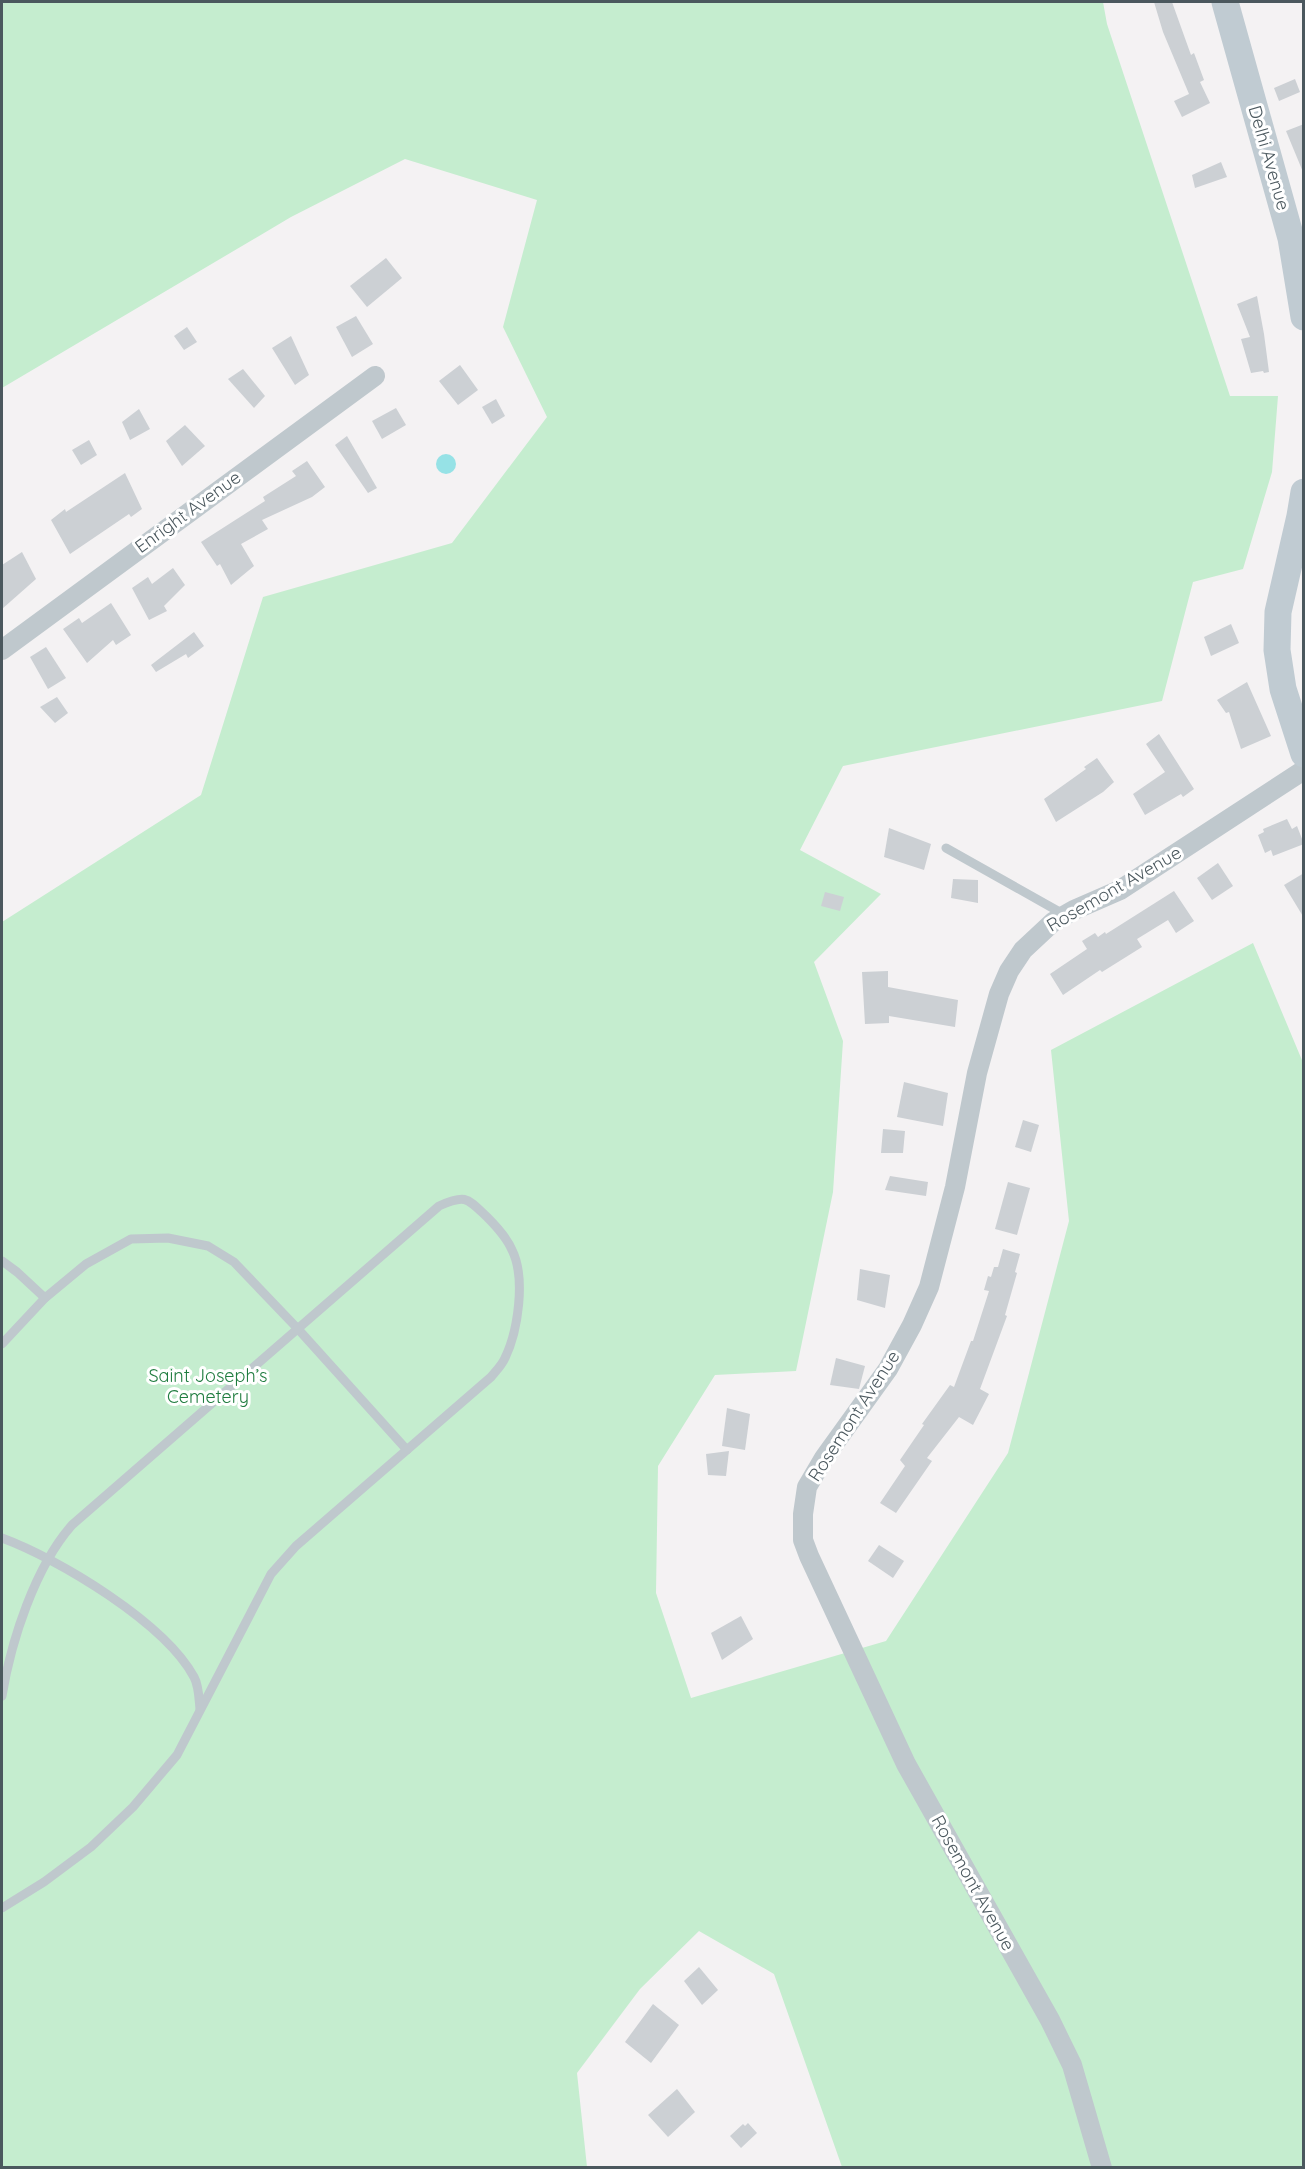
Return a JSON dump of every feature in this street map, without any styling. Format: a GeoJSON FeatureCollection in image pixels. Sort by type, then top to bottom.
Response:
{"type":"FeatureCollection","features":[{"type":"Feature","properties":{"kind":"street","name":"Delhi Avenue"},"geometry":{"type":"LineString","coordinates":[[1225,2],[1291,237],[1304,317]]}},
{"type":"Feature","properties":{"kind":"street","name":"Enright Avenue"},"geometry":{"type":"LineString","coordinates":[[2,650],[375,376]]}},
{"type":"Feature","properties":{"kind":"street"},"geometry":{"type":"LineString","coordinates":[[1304,492],[1278,612],[1277,650],[1283,689],[1304,754]]}},
{"type":"Feature","properties":{"kind":"street","name":"Rosemont Avenue"},"geometry":{"type":"LineString","coordinates":[[1102,2168],[1072,2065],[1050,2020],[906,1764],[809,1556],[803,1540],[803,1514],[807,1487],[824,1458],[888,1369],[929,1287],[955,1187],[977,1073],[999,994],[1009,971],[1023,950],[1053,922],[1120,890],[1304,770]]}},
{"type":"Feature","properties":{"kind":"lane"},"geometry":{"type":"LineString","coordinates":[[946,848],[1065,915]]}},
{"type":"Feature","properties":{"kind":"lane"},"geometry":{"type":"LineString","coordinates":[[2,1696],[6,1673],[24,1612],[58,1541],[72,1525],[439,1206],[457,1198],[471,1201],[493,1223],[512,1250],[520,1274],[518,1317],[505,1359],[491,1377],[296,1546],[271,1574],[177,1755],[133,1807],[91,1847],[44,1882],[2,1908]]}},
{"type":"Feature","properties":{"kind":"lane"},"geometry":{"type":"LineString","coordinates":[[2,1344],[45,1298],[86,1264],[132,1239],[168,1238],[208,1246],[234,1262],[407,1450]]}},
{"type":"Feature","properties":{"kind":"lane"},"geometry":{"type":"LineString","coordinates":[[2,1262],[17,1272],[45,1298]]}},
{"type":"Feature","properties":{"kind":"lane"},"geometry":{"type":"LineString","coordinates":[[2,1538],[91,1583],[142,1620],[180,1655],[196,1680],[200,1709]]}},
{"type":"Feature","properties":{"kind":"green space","name":"Saint Joseph’s Cemetery"},"geometry":{"type":"Polygon","coordinates":[[[2,2],[1103,2],[1107,24],[1230,396],[1278,396],[1272,472],[1243,569],[1193,582],[1162,701],[843,766],[800,850],[881,894],[814,962],[843,1041],[833,1192],[796,1371],[715,1375],[658,1466],[656,1593],[691,1698],[886,1641],[1008,1453],[1069,1221],[1051,1050],[1253,943],[1304,1065],[1303,2167],[842,2167],[774,1974],[699,1931],[640,1989],[577,2073],[587,2167],[2,2168],[2,922],[201,795],[263,597],[452,543],[547,417],[503,327],[537,200],[405,159],[291,217],[2,388],[2,2]]]}},
{"type":"Feature","properties":{"kind":"water"},"geometry":{"type":"Polygon","coordinates":[[[446,454],[453,457],[456,464],[453,471],[446,474],[439,471],[436,464],[439,457],[446,454]]]}},
{"type":"Feature","properties":{"kind":"building"},"geometry":{"type":"Polygon","coordinates":[[[1154,2],[1172,2],[1191,55],[1194,53],[1204,80],[1200,82],[1210,103],[1182,117],[1174,101],[1189,94],[1163,32],[1154,2]]]}},
{"type":"Feature","properties":{"kind":"building"},"geometry":{"type":"Polygon","coordinates":[[[1295,79],[1300,92],[1279,101],[1274,88],[1295,79]]]}},
{"type":"Feature","properties":{"kind":"building"},"geometry":{"type":"Polygon","coordinates":[[[1304,124],[1304,172],[1303,172],[1286,131],[1304,124]]]}},
{"type":"Feature","properties":{"kind":"building"},"geometry":{"type":"Polygon","coordinates":[[[1221,162],[1227,177],[1195,188],[1192,175],[1221,162]]]}},
{"type":"Feature","properties":{"kind":"building"},"geometry":{"type":"Polygon","coordinates":[[[386,258],[402,278],[367,307],[350,286],[386,258]]]}},
{"type":"Feature","properties":{"kind":"building"},"geometry":{"type":"Polygon","coordinates":[[[1257,296],[1269,372],[1264,373],[1263,371],[1251,373],[1241,339],[1250,337],[1237,304],[1257,296]]]}},
{"type":"Feature","properties":{"kind":"building"},"geometry":{"type":"Polygon","coordinates":[[[356,316],[373,344],[352,357],[336,327],[356,316]]]}},
{"type":"Feature","properties":{"kind":"building"},"geometry":{"type":"Polygon","coordinates":[[[187,327],[197,342],[184,350],[174,336],[187,327]]]}},
{"type":"Feature","properties":{"kind":"building"},"geometry":{"type":"Polygon","coordinates":[[[291,336],[309,375],[295,385],[272,348],[291,336]]]}},
{"type":"Feature","properties":{"kind":"building"},"geometry":{"type":"Polygon","coordinates":[[[460,365],[478,390],[458,405],[439,381],[460,365]]]}},
{"type":"Feature","properties":{"kind":"building"},"geometry":{"type":"Polygon","coordinates":[[[243,369],[265,396],[254,408],[228,379],[243,369]]]}},
{"type":"Feature","properties":{"kind":"building"},"geometry":{"type":"Polygon","coordinates":[[[496,399],[505,416],[492,424],[482,407],[496,399]]]}},
{"type":"Feature","properties":{"kind":"building"},"geometry":{"type":"Polygon","coordinates":[[[396,408],[406,425],[382,439],[372,421],[396,408]]]}},
{"type":"Feature","properties":{"kind":"building"},"geometry":{"type":"Polygon","coordinates":[[[139,409],[150,429],[130,440],[122,422],[139,409]]]}},
{"type":"Feature","properties":{"kind":"building"},"geometry":{"type":"Polygon","coordinates":[[[185,425],[205,446],[182,466],[166,441],[185,425]]]}},
{"type":"Feature","properties":{"kind":"building"},"geometry":{"type":"Polygon","coordinates":[[[347,436],[377,488],[368,493],[335,445],[347,436]]]}},
{"type":"Feature","properties":{"kind":"building"},"geometry":{"type":"Polygon","coordinates":[[[89,440],[97,455],[81,465],[72,450],[89,440]]]}},
{"type":"Feature","properties":{"kind":"building"},"geometry":{"type":"Polygon","coordinates":[[[307,461],[325,487],[312,497],[262,520],[268,529],[241,544],[254,566],[231,585],[220,564],[217,566],[201,542],[265,501],[263,497],[296,476],[292,471],[307,461]]]}},
{"type":"Feature","properties":{"kind":"building"},"geometry":{"type":"Polygon","coordinates":[[[125,473],[142,509],[131,517],[129,514],[70,554],[51,520],[125,473]]]}},
{"type":"Feature","properties":{"kind":"building"},"geometry":{"type":"Polygon","coordinates":[[[22,552],[36,579],[2,609],[2,565],[22,552]]]}},
{"type":"Feature","properties":{"kind":"building"},"geometry":{"type":"Polygon","coordinates":[[[173,568],[185,585],[164,606],[167,611],[149,620],[132,588],[148,577],[152,584],[173,568]]]}},
{"type":"Feature","properties":{"kind":"building"},"geometry":{"type":"Polygon","coordinates":[[[111,603],[131,635],[116,645],[113,640],[87,663],[63,629],[79,618],[82,623],[111,603]]]}},
{"type":"Feature","properties":{"kind":"building"},"geometry":{"type":"Polygon","coordinates":[[[1231,624],[1239,643],[1211,656],[1204,637],[1231,624]]]}},
{"type":"Feature","properties":{"kind":"building"},"geometry":{"type":"Polygon","coordinates":[[[194,632],[204,646],[188,658],[186,654],[156,672],[151,665],[194,632]]]}},
{"type":"Feature","properties":{"kind":"building"},"geometry":{"type":"Polygon","coordinates":[[[46,647],[66,678],[48,689],[30,657],[46,647]]]}},
{"type":"Feature","properties":{"kind":"building"},"geometry":{"type":"Polygon","coordinates":[[[1247,682],[1271,736],[1241,749],[1229,712],[1226,713],[1217,700],[1247,682]]]}},
{"type":"Feature","properties":{"kind":"building"},"geometry":{"type":"Polygon","coordinates":[[[57,697],[68,713],[55,723],[40,707],[57,697]]]}},
{"type":"Feature","properties":{"kind":"building"},"geometry":{"type":"Polygon","coordinates":[[[1159,734],[1194,789],[1183,797],[1181,794],[1145,815],[1133,794],[1165,772],[1146,744],[1159,734]]]}},
{"type":"Feature","properties":{"kind":"building"},"geometry":{"type":"Polygon","coordinates":[[[1097,758],[1114,782],[1103,792],[1056,822],[1044,799],[1086,769],[1084,767],[1097,758]]]}},
{"type":"Feature","properties":{"kind":"building"},"geometry":{"type":"Polygon","coordinates":[[[1287,819],[1292,829],[1297,826],[1304,844],[1273,856],[1271,850],[1265,853],[1258,835],[1264,832],[1263,829],[1287,819]]]}},
{"type":"Feature","properties":{"kind":"building"},"geometry":{"type":"Polygon","coordinates":[[[889,828],[931,844],[924,870],[884,857],[889,828]]]}},
{"type":"Feature","properties":{"kind":"building"},"geometry":{"type":"Polygon","coordinates":[[[1218,863],[1233,886],[1212,900],[1197,878],[1218,863]]]}},
{"type":"Feature","properties":{"kind":"building"},"geometry":{"type":"Polygon","coordinates":[[[1304,873],[1304,918],[1284,885],[1304,873]]]}},
{"type":"Feature","properties":{"kind":"building"},"geometry":{"type":"Polygon","coordinates":[[[953,879],[978,880],[978,903],[951,898],[953,879]]]}},
{"type":"Feature","properties":{"kind":"building"},"geometry":{"type":"Polygon","coordinates":[[[1174,891],[1194,921],[1176,933],[1168,920],[1137,939],[1142,947],[1102,972],[1100,970],[1063,995],[1050,974],[1087,949],[1082,941],[1095,933],[1098,937],[1105,932],[1106,934],[1174,891]]]}},
{"type":"Feature","properties":{"kind":"building"},"geometry":{"type":"Polygon","coordinates":[[[825,892],[844,897],[840,911],[821,906],[825,892]]]}},
{"type":"Feature","properties":{"kind":"building"},"geometry":{"type":"Polygon","coordinates":[[[888,971],[888,987],[958,1000],[955,1027],[889,1016],[889,1023],[865,1024],[862,972],[888,971]]]}},
{"type":"Feature","properties":{"kind":"building"},"geometry":{"type":"Polygon","coordinates":[[[904,1082],[948,1093],[943,1126],[897,1117],[904,1082]]]}},
{"type":"Feature","properties":{"kind":"building"},"geometry":{"type":"Polygon","coordinates":[[[1023,1120],[1039,1125],[1031,1152],[1015,1147],[1023,1120]]]}},
{"type":"Feature","properties":{"kind":"building"},"geometry":{"type":"Polygon","coordinates":[[[883,1129],[905,1131],[903,1153],[881,1153],[883,1129]]]}},
{"type":"Feature","properties":{"kind":"building"},"geometry":{"type":"Polygon","coordinates":[[[890,1176],[928,1182],[926,1196],[885,1190],[890,1176]]]}},
{"type":"Feature","properties":{"kind":"building"},"geometry":{"type":"Polygon","coordinates":[[[1008,1182],[1030,1188],[1017,1235],[995,1229],[1008,1182]]]}},
{"type":"Feature","properties":{"kind":"building"},"geometry":{"type":"Polygon","coordinates":[[[1003,1249],[1020,1254],[1005,1315],[1007,1316],[980,1389],[989,1394],[973,1425],[959,1417],[927,1458],[932,1461],[896,1513],[880,1503],[905,1466],[900,1460],[924,1425],[922,1424],[950,1385],[954,1387],[971,1341],[973,1341],[989,1291],[984,1290],[988,1276],[991,1277],[994,1267],[998,1267],[1003,1249]]]}},
{"type":"Feature","properties":{"kind":"building"},"geometry":{"type":"Polygon","coordinates":[[[860,1269],[890,1275],[885,1308],[857,1300],[860,1269]]]}},
{"type":"Feature","properties":{"kind":"building"},"geometry":{"type":"Polygon","coordinates":[[[836,1358],[865,1366],[859,1389],[830,1385],[836,1358]]]}},
{"type":"Feature","properties":{"kind":"building"},"geometry":{"type":"Polygon","coordinates":[[[727,1408],[750,1414],[745,1450],[722,1446],[727,1408]]]}},
{"type":"Feature","properties":{"kind":"building"},"geometry":{"type":"Polygon","coordinates":[[[729,1451],[726,1476],[708,1475],[706,1454],[729,1451]]]}},
{"type":"Feature","properties":{"kind":"building"},"geometry":{"type":"Polygon","coordinates":[[[879,1545],[904,1561],[893,1578],[868,1561],[879,1545]]]}},
{"type":"Feature","properties":{"kind":"building"},"geometry":{"type":"Polygon","coordinates":[[[741,1616],[753,1639],[722,1660],[711,1633],[741,1616]]]}},
{"type":"Feature","properties":{"kind":"building"},"geometry":{"type":"Polygon","coordinates":[[[699,1967],[718,1990],[702,2005],[684,1981],[699,1967]]]}},
{"type":"Feature","properties":{"kind":"building"},"geometry":{"type":"Polygon","coordinates":[[[653,2004],[679,2025],[651,2063],[625,2042],[653,2004]]]}},
{"type":"Feature","properties":{"kind":"building"},"geometry":{"type":"Polygon","coordinates":[[[677,2089],[695,2112],[668,2137],[648,2115],[677,2089]]]}},
{"type":"Feature","properties":{"kind":"building"},"geometry":{"type":"Polygon","coordinates":[[[748,2123],[757,2133],[741,2148],[730,2136],[743,2124],[745,2126],[748,2123]]]}}]}
